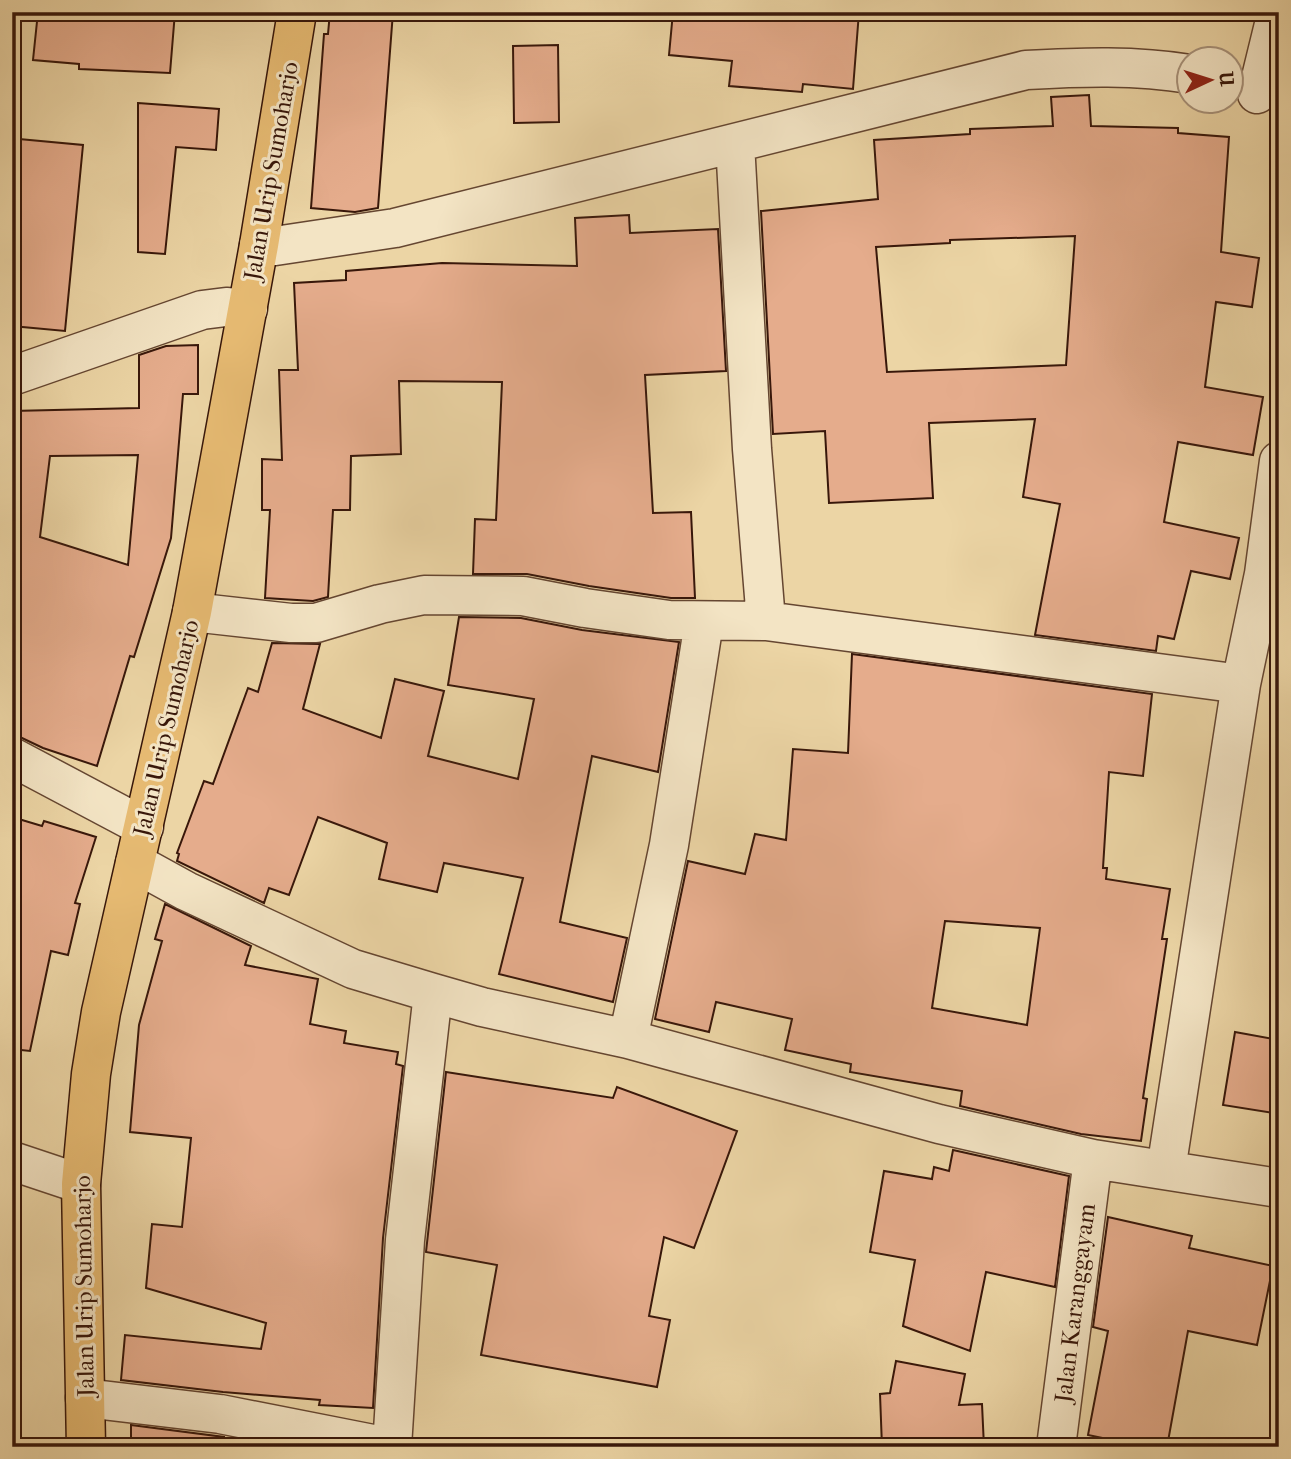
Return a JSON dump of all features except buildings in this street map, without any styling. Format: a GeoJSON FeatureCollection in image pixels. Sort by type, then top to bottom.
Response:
{"type":"FeatureCollection","features":[{"type":"Feature","properties":{"kind":"main road","name":"Jalan Urip Sumoharjo"},"geometry":{"type":"LineString","coordinates":[[86,1447],[81,1184],[91,1074],[101,1012],[192,612],[248,309],[297,12]]}},
{"type":"Feature","properties":{"kind":"street"},"geometry":{"type":"LineString","coordinates":[[1256,94],[1277,12]]}},
{"type":"Feature","properties":{"kind":"street"},"geometry":{"type":"LineString","coordinates":[[259,245],[275,246],[395,228],[1026,70],[1092,66],[1155,68],[1176,72]]}},
{"type":"Feature","properties":{"kind":"street"},"geometry":{"type":"LineString","coordinates":[[735,143],[752,449],[766,621]]}},
{"type":"Feature","properties":{"kind":"street"},"geometry":{"type":"LineString","coordinates":[[12,376],[202,310],[226,307],[248,309]]}},
{"type":"Feature","properties":{"kind":"street"},"geometry":{"type":"LineString","coordinates":[[1166,1170],[1241,684],[1271,576],[1279,461]]}},
{"type":"Feature","properties":{"kind":"street"},"geometry":{"type":"LineString","coordinates":[[192,612],[290,623],[316,623],[424,594],[523,596],[669,620],[766,621],[1241,684]]}},
{"type":"Feature","properties":{"kind":"street"},"geometry":{"type":"LineString","coordinates":[[628,1039],[669,845],[704,622]]}},
{"type":"Feature","properties":{"kind":"street"},"geometry":{"type":"LineString","coordinates":[[12,757],[144,827]]}},
{"type":"Feature","properties":{"kind":"street"},"geometry":{"type":"LineString","coordinates":[[135,863],[186,891],[353,969],[482,1007],[628,1039],[939,1124],[1093,1159],[1279,1188]]}},
{"type":"Feature","properties":{"kind":"street"},"geometry":{"type":"LineString","coordinates":[[85,1398],[220,1414],[390,1447],[405,1240],[433,993]]}},
{"type":"Feature","properties":{"kind":"street","name":"Jalan Karanggayam"},"geometry":{"type":"LineString","coordinates":[[1056,1447],[1093,1159]]}},
{"type":"Feature","properties":{"kind":"street"},"geometry":{"type":"LineString","coordinates":[[12,1161],[81,1184]]}}]}
